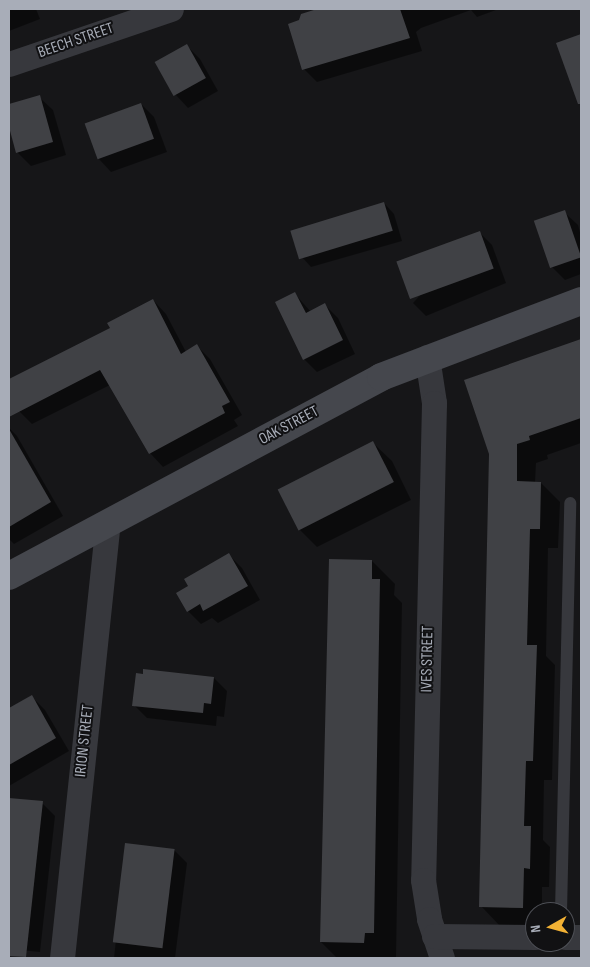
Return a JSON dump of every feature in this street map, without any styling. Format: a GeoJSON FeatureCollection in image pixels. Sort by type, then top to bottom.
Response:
{"type":"FeatureCollection","features":[{"type":"Feature","properties":{"kind":"street","name":"BEECH STREET"},"geometry":{"type":"LineString","coordinates":[[9,64],[171,9]]}},
{"type":"Feature","properties":{"kind":"street","name":"OAK STREET"},"geometry":{"type":"LineString","coordinates":[[9,576],[350,392],[427,357],[581,301]]}},
{"type":"Feature","properties":{"kind":"street","name":"IVES STREET"},"geometry":{"type":"LineString","coordinates":[[427,357],[434,403],[423,880],[426,907],[438,947]]}},
{"type":"Feature","properties":{"kind":"street","name":"IRION STREET"},"geometry":{"type":"LineString","coordinates":[[62,958],[108,523]]}},
{"type":"Feature","properties":{"kind":"street"},"geometry":{"type":"LineString","coordinates":[[438,947],[525,938]]}},
{"type":"Feature","properties":{"kind":"lane"},"geometry":{"type":"LineString","coordinates":[[561,902],[570,504]]}},
{"type":"Feature","properties":{"kind":"building"},"geometry":{"type":"Polygon","coordinates":[[[317,9],[400,9],[410,38],[302,70],[288,24],[299,20],[301,14],[317,9]]]}},
{"type":"Feature","properties":{"kind":"building"},"geometry":{"type":"Polygon","coordinates":[[[581,34],[581,104],[578,104],[556,43],[581,34]]]}},
{"type":"Feature","properties":{"kind":"building"},"geometry":{"type":"Polygon","coordinates":[[[187,44],[206,78],[174,96],[155,62],[187,44]]]}},
{"type":"Feature","properties":{"kind":"building"},"geometry":{"type":"Polygon","coordinates":[[[40,95],[53,142],[16,153],[9,127],[9,104],[40,95]]]}},
{"type":"Feature","properties":{"kind":"building"},"geometry":{"type":"Polygon","coordinates":[[[141,103],[154,139],[98,159],[85,124],[141,103]]]}},
{"type":"Feature","properties":{"kind":"building"},"geometry":{"type":"Polygon","coordinates":[[[384,202],[393,231],[299,259],[290,231],[384,202]]]}},
{"type":"Feature","properties":{"kind":"building"},"geometry":{"type":"Polygon","coordinates":[[[565,210],[581,257],[550,268],[534,221],[565,210]]]}},
{"type":"Feature","properties":{"kind":"building"},"geometry":{"type":"Polygon","coordinates":[[[480,231],[494,269],[410,299],[396,261],[480,231]]]}},
{"type":"Feature","properties":{"kind":"building"},"geometry":{"type":"Polygon","coordinates":[[[295,292],[306,313],[325,303],[343,340],[303,360],[275,302],[295,292]]]}},
{"type":"Feature","properties":{"kind":"building"},"geometry":{"type":"Polygon","coordinates":[[[153,299],[181,354],[197,344],[230,402],[222,406],[225,413],[149,454],[100,370],[9,417],[9,379],[110,328],[107,323],[153,299]]]}},
{"type":"Feature","properties":{"kind":"building"},"geometry":{"type":"Polygon","coordinates":[[[581,339],[581,418],[529,436],[530,440],[517,444],[517,481],[541,482],[540,529],[530,529],[527,645],[537,645],[533,761],[526,761],[524,826],[531,826],[530,869],[524,868],[523,908],[479,907],[489,454],[464,380],[581,339]]]}},
{"type":"Feature","properties":{"kind":"building"},"geometry":{"type":"Polygon","coordinates":[[[9,429],[51,502],[9,527],[9,429]]]}},
{"type":"Feature","properties":{"kind":"building"},"geometry":{"type":"Polygon","coordinates":[[[373,441],[394,482],[299,531],[278,490],[373,441]]]}},
{"type":"Feature","properties":{"kind":"building"},"geometry":{"type":"Polygon","coordinates":[[[229,553],[248,586],[203,611],[200,604],[187,612],[176,593],[188,586],[184,579],[229,553]]]}},
{"type":"Feature","properties":{"kind":"building"},"geometry":{"type":"Polygon","coordinates":[[[329,559],[372,560],[372,579],[380,579],[374,933],[365,933],[364,943],[320,942],[329,559]]]}},
{"type":"Feature","properties":{"kind":"building"},"geometry":{"type":"Polygon","coordinates":[[[143,669],[214,677],[211,704],[204,703],[203,713],[132,706],[136,673],[143,674],[143,669]]]}},
{"type":"Feature","properties":{"kind":"building"},"geometry":{"type":"Polygon","coordinates":[[[32,695],[56,738],[9,765],[9,708],[32,695]]]}},
{"type":"Feature","properties":{"kind":"building"},"geometry":{"type":"Polygon","coordinates":[[[9,798],[43,801],[26,957],[9,956],[9,798]]]}},
{"type":"Feature","properties":{"kind":"building"},"geometry":{"type":"Polygon","coordinates":[[[125,843],[175,849],[162,948],[113,942],[125,843]]]}}]}
